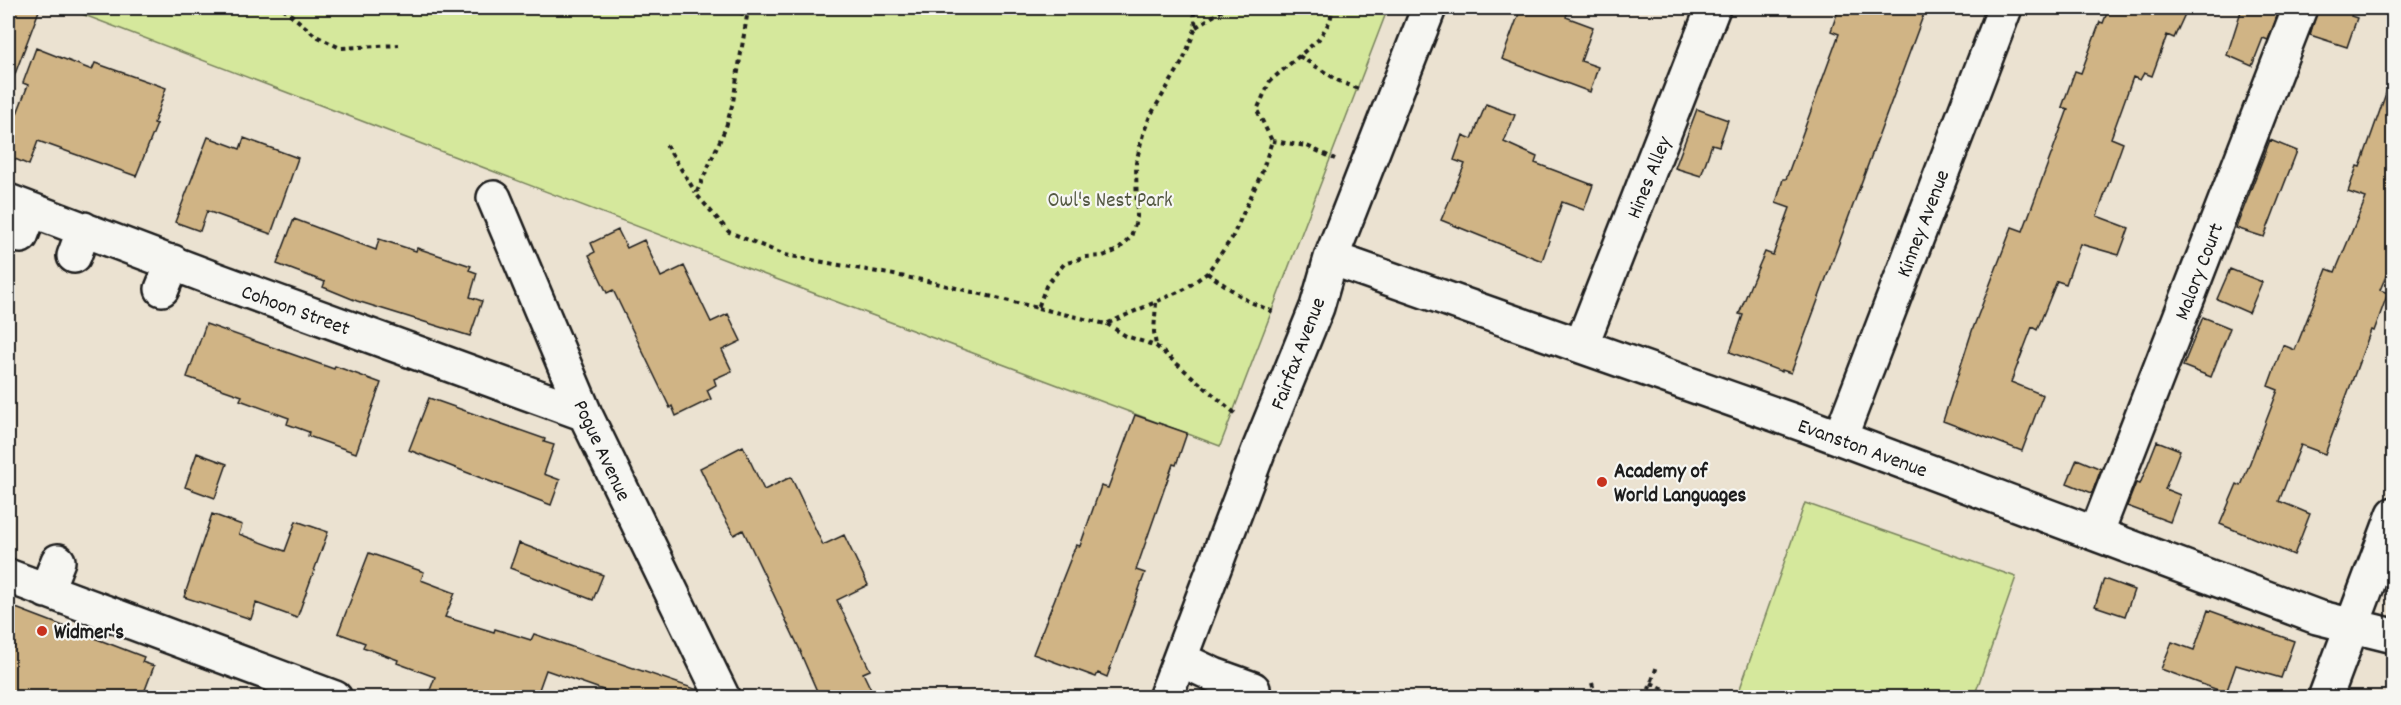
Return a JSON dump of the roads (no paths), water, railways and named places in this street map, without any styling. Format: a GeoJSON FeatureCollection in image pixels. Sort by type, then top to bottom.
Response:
{"type":"FeatureCollection","features":[{"type":"Feature","properties":{"kind":"street","name":"Fairfax Avenue"},"geometry":{"type":"LineString","coordinates":[[1166,698],[1258,452],[1317,307],[1331,258],[1429,8]]}},
{"type":"Feature","properties":{"kind":"street","name":"Hines Alley"},"geometry":{"type":"LineString","coordinates":[[1581,346],[1713,8]]}},
{"type":"Feature","properties":{"kind":"street","name":"Kinney Avenue"},"geometry":{"type":"LineString","coordinates":[[1840,438],[2005,8]]}},
{"type":"Feature","properties":{"kind":"street","name":"Malory Court"},"geometry":{"type":"LineString","coordinates":[[2096,534],[2300,8]]}},
{"type":"Feature","properties":{"kind":"street","name":"Pogue Avenue"},"geometry":{"type":"LineString","coordinates":[[494,198],[585,414],[723,698]]}},
{"type":"Feature","properties":{"kind":"street","name":"Cohoon Street"},"geometry":{"type":"LineString","coordinates":[[20,216],[79,242],[167,275],[217,280],[585,414]]}},
{"type":"Feature","properties":{"kind":"street","name":"Evanston Avenue"},"geometry":{"type":"LineString","coordinates":[[1331,258],[1840,438],[2317,617],[2394,636]]}},
{"type":"Feature","properties":{"kind":"street"},"geometry":{"type":"LineString","coordinates":[[2325,698],[2394,514]]}},
{"type":"Feature","properties":{"kind":"street"},"geometry":{"type":"LineString","coordinates":[[46,591],[58,561]]}},
{"type":"Feature","properties":{"kind":"street"},"geometry":{"type":"LineString","coordinates":[[8,576],[335,698]]}},
{"type":"Feature","properties":{"kind":"street"},"geometry":{"type":"LineString","coordinates":[[1180,659],[1214,675],[1253,689]]}},
{"type":"Feature","properties":{"kind":"place","name":"Academy of World Languages"},"geometry":{"type":"Point","coordinates":[1602,482]}},
{"type":"Feature","properties":{"kind":"place","name":"Widmer's"},"geometry":{"type":"Point","coordinates":[42,631]}},
{"type":"Feature","properties":{"kind":"park label","name":"Owl's Nest Park"},"geometry":{"type":"Point","coordinates":[1110,199]}}]}
